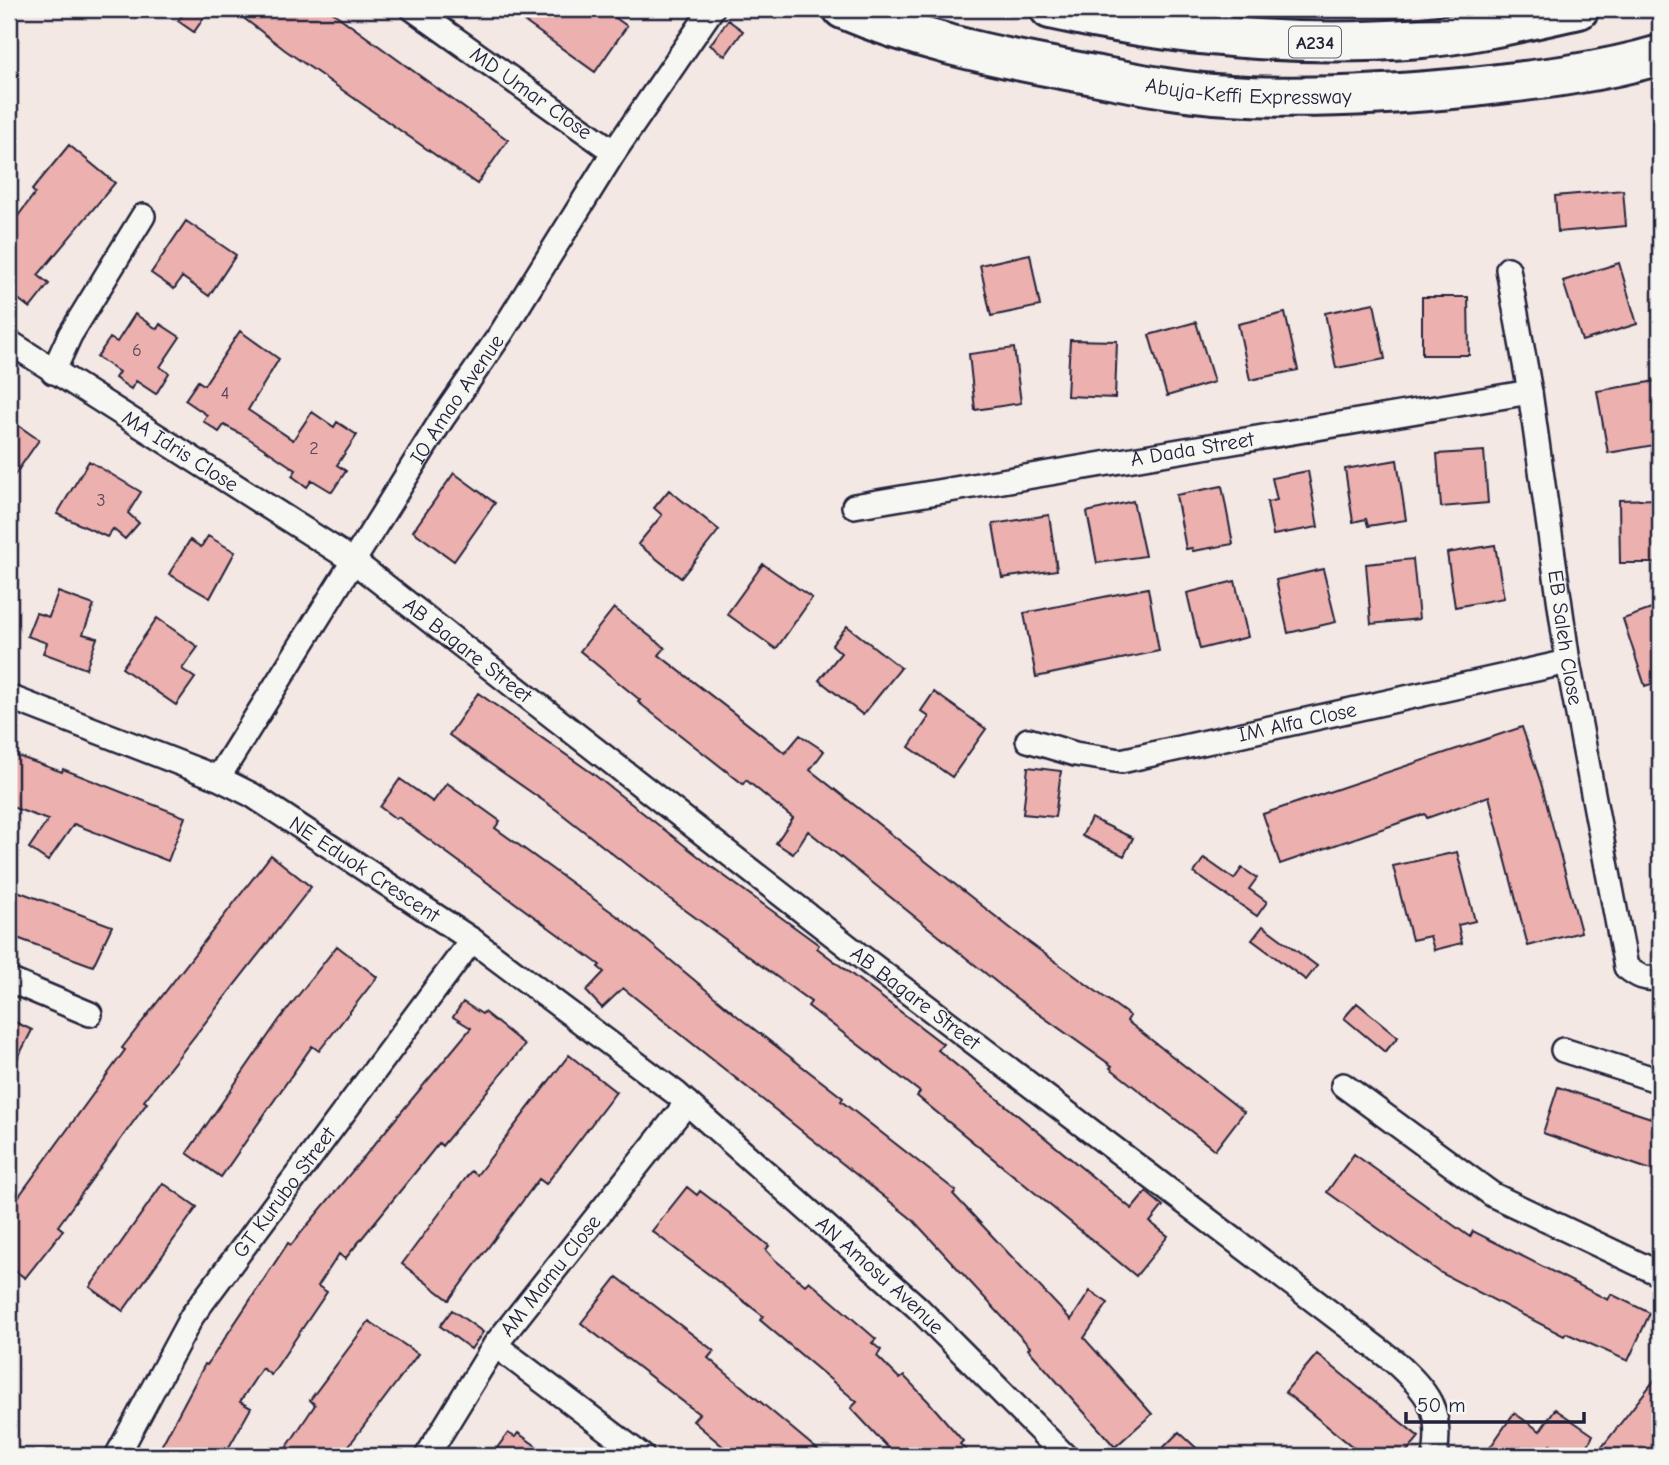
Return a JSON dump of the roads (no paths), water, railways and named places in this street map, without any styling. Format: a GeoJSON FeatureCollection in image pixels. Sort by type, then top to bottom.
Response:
{"type":"FeatureCollection","features":[{"type":"Feature","properties":{"kind":"highway","name":"Abuja-Keffi Expressway"},"geometry":{"type":"LineString","coordinates":[[843,9],[940,43],[1005,58],[1157,87],[1228,95],[1329,97],[1405,94],[1607,70],[1660,55]]}},
{"type":"Feature","properties":{"kind":"highway","name":"A234"},"geometry":{"type":"LineString","coordinates":[[1050,9],[1205,33],[1320,42],[1423,38],[1579,9]]}},
{"type":"Feature","properties":{"kind":"street","name":"MD Umar Close"},"geometry":{"type":"LineString","coordinates":[[413,9],[614,152]]}},
{"type":"Feature","properties":{"kind":"street","name":"IO Amao Avenue"},"geometry":{"type":"LineString","coordinates":[[218,778],[352,559],[502,332],[614,152],[708,16]]}},
{"type":"Feature","properties":{"kind":"street"},"geometry":{"type":"LineString","coordinates":[[53,372],[70,335],[144,216]]}},
{"type":"Feature","properties":{"kind":"street","name":"EB Saleh Close"},"geometry":{"type":"LineString","coordinates":[[1508,269],[1530,392],[1568,662],[1626,967],[1638,977],[1660,977]]}},
{"type":"Feature","properties":{"kind":"street","name":"MA Idris Close"},"geometry":{"type":"LineString","coordinates":[[9,342],[352,559]]}},
{"type":"Feature","properties":{"kind":"street","name":"A Dada Street"},"geometry":{"type":"LineString","coordinates":[[854,506],[1530,392]]}},
{"type":"Feature","properties":{"kind":"street","name":"AB Bagare Street"},"geometry":{"type":"LineString","coordinates":[[352,559],[859,955],[1395,1362],[1427,1392],[1438,1437],[1435,1456]]}},
{"type":"Feature","properties":{"kind":"street","name":"IM Alfa Close"},"geometry":{"type":"LineString","coordinates":[[1028,740],[1075,754],[1121,761],[1568,662]]}},
{"type":"Feature","properties":{"kind":"street","name":"NE Eduok Crescent"},"geometry":{"type":"LineString","coordinates":[[9,698],[218,778],[252,795],[472,940],[687,1102]]}},
{"type":"Feature","properties":{"kind":"street","name":"GT Kurubo Street"},"geometry":{"type":"LineString","coordinates":[[117,1456],[191,1316],[472,940]]}},
{"type":"Feature","properties":{"kind":"street"},"geometry":{"type":"LineString","coordinates":[[9,980],[90,1014]]}},
{"type":"Feature","properties":{"kind":"street"},"geometry":{"type":"LineString","coordinates":[[1563,1049],[1660,1081]]}},
{"type":"Feature","properties":{"kind":"street"},"geometry":{"type":"LineString","coordinates":[[1343,1084],[1493,1195],[1660,1273]]}},
{"type":"Feature","properties":{"kind":"street","name":"AM Mamu Close"},"geometry":{"type":"LineString","coordinates":[[427,1456],[495,1345],[687,1102]]}},
{"type":"Feature","properties":{"kind":"street","name":"AN Amosu Avenue"},"geometry":{"type":"LineString","coordinates":[[687,1102],[917,1307],[1065,1456]]}},
{"type":"Feature","properties":{"kind":"street"},"geometry":{"type":"LineString","coordinates":[[495,1345],[642,1456]]}}]}
